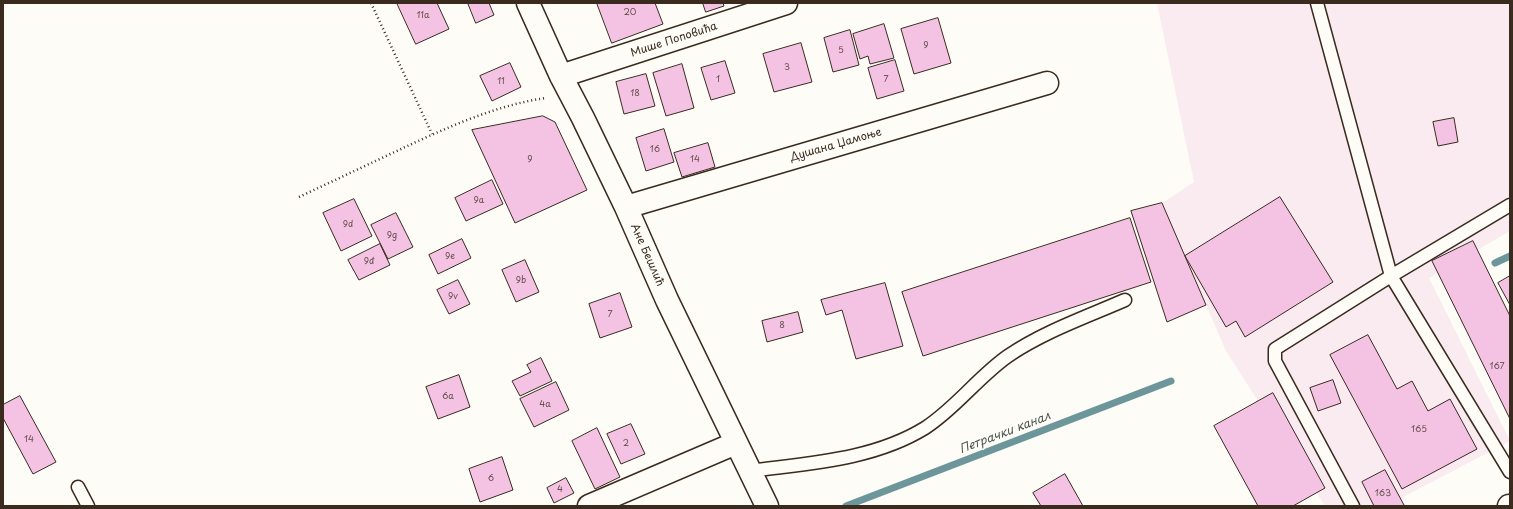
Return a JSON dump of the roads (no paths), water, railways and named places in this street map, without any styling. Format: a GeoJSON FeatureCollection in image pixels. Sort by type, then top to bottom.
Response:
{"type":"FeatureCollection","features":[{"type":"Feature","properties":{"kind":"street","name":"Ане Бешлић"},"geometry":{"type":"LineString","coordinates":[[528,3],[566,86],[626,208],[667,300],[767,506]]}},
{"type":"Feature","properties":{"kind":"street","name":"Мише Поповића"},"geometry":{"type":"LineString","coordinates":[[566,86],[786,3]]}},
{"type":"Feature","properties":{"kind":"street","name":"Душана Џамоње"},"geometry":{"type":"LineString","coordinates":[[626,208],[1047,83]]}},
{"type":"Feature","properties":{"kind":"street"},"geometry":{"type":"LineString","coordinates":[[589,506],[736,443]]}},
{"type":"Feature","properties":{"kind":"lane"},"geometry":{"type":"LineString","coordinates":[[1317,3],[1391,276],[1510,472]]}},
{"type":"Feature","properties":{"kind":"lane"},"geometry":{"type":"LineString","coordinates":[[1353,506],[1274,361],[1275,349],[1391,276],[1510,205]]}},
{"type":"Feature","properties":{"kind":"lane"},"geometry":{"type":"LineString","coordinates":[[750,471],[853,456],[890,444],[925,428],[1008,356],[1053,330],[1125,300]]}},
{"type":"Feature","properties":{"kind":"lane"},"geometry":{"type":"LineString","coordinates":[[78,487],[88,506]]}},
{"type":"Feature","properties":{"kind":"waterway"},"geometry":{"type":"LineString","coordinates":[[1495,263],[1510,256]]}},
{"type":"Feature","properties":{"kind":"waterway","name":"Петрачки канал"},"geometry":{"type":"LineString","coordinates":[[846,506],[1171,381]]}}]}
